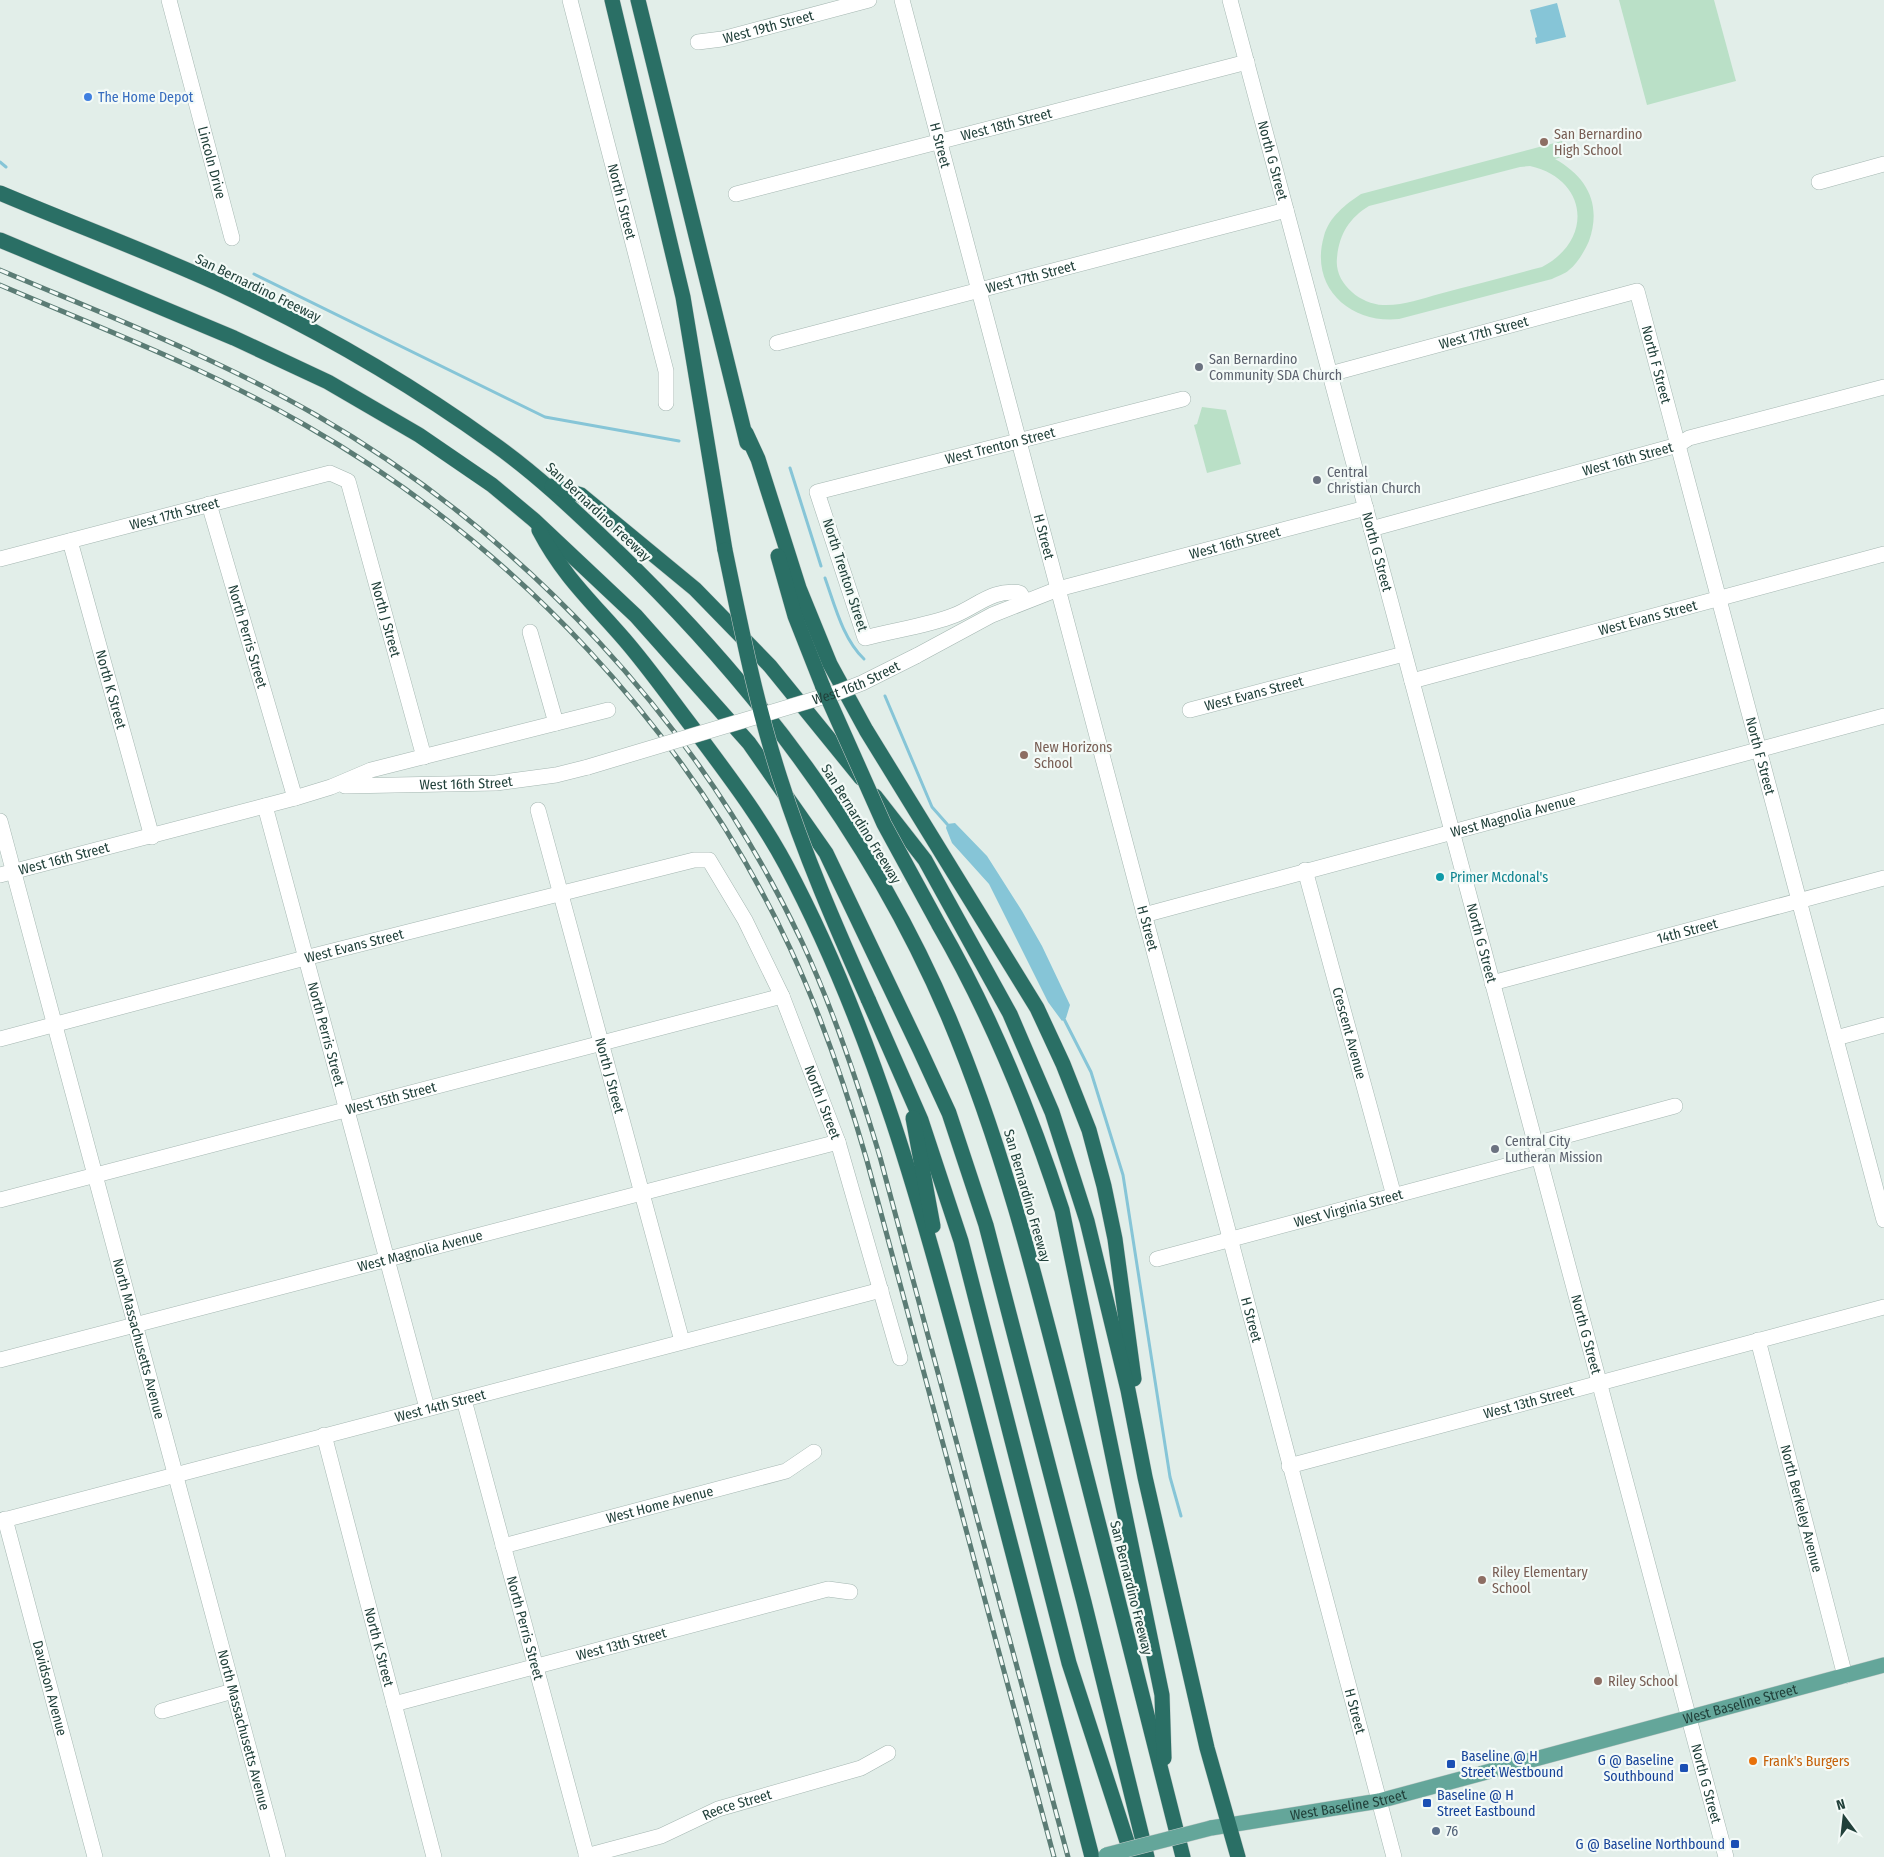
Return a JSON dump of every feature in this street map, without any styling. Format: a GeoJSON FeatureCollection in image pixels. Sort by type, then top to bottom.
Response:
{"type":"FeatureCollection","features":[{"type":"Feature","properties":{"kind":"highway"},"geometry":{"type":"LineString","coordinates":[[612,0],[682,297],[725,550],[750,671],[780,778],[826,905],[905,1080],[933,1151],[961,1241],[1069,1663],[1132,1857]]}},
{"type":"Feature","properties":{"kind":"highway"},"geometry":{"type":"LineString","coordinates":[[638,0],[746,433],[749,462],[787,589],[823,687],[884,824],[996,1034],[1036,1132],[1062,1210],[1162,1694],[1165,1786]]}},
{"type":"Feature","properties":{"kind":"highway","name":"San Bernardino Freeway"},"geometry":{"type":"LineString","coordinates":[[0,193],[220,285],[321,336],[430,401],[494,444],[548,485],[651,584],[714,650],[763,709],[805,765],[867,859],[912,939],[947,1014],[981,1098],[1008,1184],[1055,1356],[1183,1857]]}},
{"type":"Feature","properties":{"kind":"highway"},"geometry":{"type":"LineString","coordinates":[[0,240],[234,338],[328,382],[419,435],[492,485],[534,520],[636,616],[749,743],[826,853],[948,1113],[986,1225],[1082,1592],[1146,1857]]}},
{"type":"Feature","properties":{"kind":"highway"},"geometry":{"type":"LineString","coordinates":[[746,433],[758,459],[798,588],[830,664],[866,730],[1037,1008],[1063,1064],[1088,1130],[1108,1204],[1135,1381],[1128,1390]]}},
{"type":"Feature","properties":{"kind":"highway"},"geometry":{"type":"LineString","coordinates":[[548,485],[581,495],[695,589],[782,681],[925,860],[1010,1014],[1052,1112],[1086,1221],[1128,1390],[1145,1477],[1207,1748],[1238,1857]]}},
{"type":"Feature","properties":{"kind":"highway"},"geometry":{"type":"LineString","coordinates":[[534,520],[552,556],[568,579],[626,642],[744,796],[786,865],[834,968],[880,1081],[949,1310],[1092,1857]]}},
{"type":"Feature","properties":{"kind":"highway"},"geometry":{"type":"LineString","coordinates":[[905,1080],[949,1310]]}},
{"type":"Feature","properties":{"kind":"main road","name":"West Baseline Street"},"geometry":{"type":"LineString","coordinates":[[1098,1857],[1229,1824],[1379,1801],[1884,1665]]}},
{"type":"Feature","properties":{"kind":"street","name":"Lincoln Drive"},"geometry":{"type":"LineString","coordinates":[[168,0],[232,238]]}},
{"type":"Feature","properties":{"kind":"street","name":"North I Street"},"geometry":{"type":"LineString","coordinates":[[570,0],[666,371],[666,402]]}},
{"type":"Feature","properties":{"kind":"street","name":"West 19th Street"},"geometry":{"type":"LineString","coordinates":[[698,42],[722,39],[869,0]]}},
{"type":"Feature","properties":{"kind":"street","name":"H Street"},"geometry":{"type":"LineString","coordinates":[[902,0],[1394,1857]]}},
{"type":"Feature","properties":{"kind":"street","name":"North G Street"},"geometry":{"type":"LineString","coordinates":[[1230,0],[1726,1857]]}},
{"type":"Feature","properties":{"kind":"street","name":"West 18th Street"},"geometry":{"type":"LineString","coordinates":[[736,194],[1247,62]]}},
{"type":"Feature","properties":{"kind":"street"},"geometry":{"type":"LineString","coordinates":[[1819,182],[1884,164]]}},
{"type":"Feature","properties":{"kind":"street","name":"West 17th Street"},"geometry":{"type":"LineString","coordinates":[[777,343],[1286,210]]}},
{"type":"Feature","properties":{"kind":"street","name":"West 17th Street"},"geometry":{"type":"LineString","coordinates":[[1330,374],[1637,291]]}},
{"type":"Feature","properties":{"kind":"street","name":"North F Street"},"geometry":{"type":"LineString","coordinates":[[1637,291],[1884,1220]]}},
{"type":"Feature","properties":{"kind":"street","name":"West 16th Street"},"geometry":{"type":"LineString","coordinates":[[1371,529],[1678,445],[1689,438],[1884,386]]}},
{"type":"Feature","properties":{"kind":"street","name":"West Trenton Street"},"geometry":{"type":"LineString","coordinates":[[817,492],[1018,439],[1183,399]]}},
{"type":"Feature","properties":{"kind":"street","name":"West 17th Street"},"geometry":{"type":"LineString","coordinates":[[0,559],[330,473],[348,481]]}},
{"type":"Feature","properties":{"kind":"street","name":"North J Street"},"geometry":{"type":"LineString","coordinates":[[348,481],[424,757]]}},
{"type":"Feature","properties":{"kind":"street","name":"North Trenton Street"},"geometry":{"type":"LineString","coordinates":[[817,492],[865,638],[956,614],[975,603],[997,594],[1016,592],[1025,601]]}},
{"type":"Feature","properties":{"kind":"street","name":"North Perris Street"},"geometry":{"type":"LineString","coordinates":[[209,504],[295,798]]}},
{"type":"Feature","properties":{"kind":"street","name":"West 16th Street"},"geometry":{"type":"LineString","coordinates":[[331,787],[392,784],[496,783],[556,775],[588,767],[839,692],[883,674],[992,614],[1058,589],[1366,508]]}},
{"type":"Feature","properties":{"kind":"street","name":"North K Street"},"geometry":{"type":"LineString","coordinates":[[70,541],[152,836]]}},
{"type":"Feature","properties":{"kind":"street","name":"West Evans Street"},"geometry":{"type":"LineString","coordinates":[[1412,681],[1884,554]]}},
{"type":"Feature","properties":{"kind":"street"},"geometry":{"type":"LineString","coordinates":[[530,632],[556,723]]}},
{"type":"Feature","properties":{"kind":"street","name":"West Evans Street"},"geometry":{"type":"LineString","coordinates":[[1190,710],[1404,654]]}},
{"type":"Feature","properties":{"kind":"street","name":"West 16th Street"},"geometry":{"type":"LineString","coordinates":[[7,874],[295,798],[331,787],[371,770],[608,710]]}},
{"type":"Feature","properties":{"kind":"street","name":"West Magnolia Avenue"},"geometry":{"type":"LineString","coordinates":[[1144,915],[1305,870],[1884,716]]}},
{"type":"Feature","properties":{"kind":"street","name":"North Perris Street"},"geometry":{"type":"LineString","coordinates":[[265,806],[427,1408]]}},
{"type":"Feature","properties":{"kind":"street","name":"North J Street"},"geometry":{"type":"LineString","coordinates":[[538,810],[682,1341]]}},
{"type":"Feature","properties":{"kind":"street","name":"North Massachusetts Avenue"},"geometry":{"type":"LineString","coordinates":[[0,821],[7,874],[54,1024],[96,1175],[278,1857]]}},
{"type":"Feature","properties":{"kind":"street","name":"West Evans Street"},"geometry":{"type":"LineString","coordinates":[[0,1039],[305,958],[561,893],[694,860],[709,860]]}},
{"type":"Feature","properties":{"kind":"street","name":"North I Street"},"geometry":{"type":"LineString","coordinates":[[709,860],[745,920],[782,996],[838,1142],[900,1358]]}},
{"type":"Feature","properties":{"kind":"street","name":"Crescent Avenue"},"geometry":{"type":"LineString","coordinates":[[1305,870],[1394,1196]]}},
{"type":"Feature","properties":{"kind":"street","name":"14th Street"},"geometry":{"type":"LineString","coordinates":[[1492,983],[1884,878]]}},
{"type":"Feature","properties":{"kind":"street","name":"West 15th Street"},"geometry":{"type":"LineString","coordinates":[[0,1200],[345,1108],[782,996]]}},
{"type":"Feature","properties":{"kind":"street"},"geometry":{"type":"LineString","coordinates":[[1836,1038],[1884,1025]]}},
{"type":"Feature","properties":{"kind":"street","name":"West Virginia Street"},"geometry":{"type":"LineString","coordinates":[[1158,1259],[1394,1196],[1675,1106]]}},
{"type":"Feature","properties":{"kind":"street","name":"West Magnolia Avenue"},"geometry":{"type":"LineString","coordinates":[[0,1360],[386,1258],[838,1142]]}},
{"type":"Feature","properties":{"kind":"street","name":"West 14th Street"},"geometry":{"type":"LineString","coordinates":[[2,1520],[881,1290]]}},
{"type":"Feature","properties":{"kind":"street","name":"West 13th Street"},"geometry":{"type":"LineString","coordinates":[[1289,1466],[1599,1382],[1884,1308]]}},
{"type":"Feature","properties":{"kind":"street","name":"North Berkeley Avenue"},"geometry":{"type":"LineString","coordinates":[[1758,1340],[1845,1676]]}},
{"type":"Feature","properties":{"kind":"street","name":"North Perris Street"},"geometry":{"type":"LineString","coordinates":[[464,1400],[586,1856]]}},
{"type":"Feature","properties":{"kind":"street","name":"North K Street"},"geometry":{"type":"LineString","coordinates":[[324,1435],[434,1857]]}},
{"type":"Feature","properties":{"kind":"street","name":"West Home Avenue"},"geometry":{"type":"LineString","coordinates":[[503,1546],[786,1471],[814,1452]]}},
{"type":"Feature","properties":{"kind":"street","name":"Davidson Avenue"},"geometry":{"type":"LineString","coordinates":[[2,1520],[95,1857]]}},
{"type":"Feature","properties":{"kind":"street","name":"West 13th Street"},"geometry":{"type":"LineString","coordinates":[[394,1704],[536,1668],[828,1589],[850,1592]]}},
{"type":"Feature","properties":{"kind":"street"},"geometry":{"type":"LineString","coordinates":[[162,1711],[234,1691]]}},
{"type":"Feature","properties":{"kind":"street","name":"Reece Street"},"geometry":{"type":"LineString","coordinates":[[586,1856],[661,1836],[718,1809],[861,1768],[888,1753]]}},
{"type":"Feature","properties":{"kind":"green space"},"geometry":{"type":"Polygon","coordinates":[[[1619,0],[1714,0],[1736,81],[1647,105],[1619,0]]]}},
{"type":"Feature","properties":{"kind":"green space"},"geometry":{"type":"Polygon","coordinates":[[[1562,141],[1566,156],[1555,159],[1576,174],[1589,193],[1594,215],[1593,228],[1587,245],[1575,264],[1552,279],[1399,319],[1381,319],[1364,315],[1350,308],[1328,286],[1322,271],[1321,254],[1326,229],[1339,212],[1361,194],[1562,141]],[[1530,166],[1520,167],[1369,206],[1356,216],[1346,228],[1340,242],[1337,267],[1344,284],[1366,301],[1374,304],[1390,305],[1411,302],[1542,267],[1559,255],[1570,242],[1576,227],[1577,211],[1573,197],[1564,183],[1549,173],[1530,166]]]}},
{"type":"Feature","properties":{"kind":"green space"},"geometry":{"type":"Polygon","coordinates":[[[1202,407],[1226,410],[1241,464],[1207,473],[1194,425],[1197,424],[1202,407]]]}},
{"type":"Feature","properties":{"kind":"water"},"geometry":{"type":"Polygon","coordinates":[[[1557,3],[1566,37],[1536,44],[1535,38],[1537,37],[1530,10],[1557,3]]]}},
{"type":"Feature","properties":{"kind":"water"},"geometry":{"type":"Polygon","coordinates":[[[955,823],[987,856],[1042,946],[1070,1005],[1066,1018],[1062,1021],[1048,1002],[989,884],[952,843],[946,828],[947,824],[955,823]]]}},
{"type":"Feature","properties":{"kind":"waterway"},"geometry":{"type":"LineString","coordinates":[[0,162],[6,167]]}},
{"type":"Feature","properties":{"kind":"waterway"},"geometry":{"type":"LineString","coordinates":[[254,274],[545,417],[679,441]]}},
{"type":"Feature","properties":{"kind":"waterway"},"geometry":{"type":"LineString","coordinates":[[790,468],[821,566]]}},
{"type":"Feature","properties":{"kind":"waterway"},"geometry":{"type":"LineString","coordinates":[[825,578],[845,632],[850,642],[864,659]]}},
{"type":"Feature","properties":{"kind":"waterway"},"geometry":{"type":"LineString","coordinates":[[885,696],[932,807],[947,824]]}},
{"type":"Feature","properties":{"kind":"waterway"},"geometry":{"type":"LineString","coordinates":[[1064,1019],[1091,1072],[1123,1175],[1170,1477],[1181,1516]]}},
{"type":"Feature","properties":{"kind":"railway"},"geometry":{"type":"LineString","coordinates":[[0,270],[200,355],[239,374],[316,415],[393,463],[465,517],[534,577],[598,641],[658,710],[712,784],[760,861],[802,942],[825,994],[854,1075],[880,1157],[1068,1857]]}},
{"type":"Feature","properties":{"kind":"railway"},"geometry":{"type":"LineString","coordinates":[[0,285],[155,350],[231,386],[305,425],[382,473],[455,526],[523,585],[588,649],[647,718],[701,791],[748,868],[790,948],[823,1026],[851,1107],[1054,1857]]}},
{"type":"Feature","properties":{"kind":"place","name":"The Home Depot"},"geometry":{"type":"Point","coordinates":[88,97]}},
{"type":"Feature","properties":{"kind":"place","name":"San Bernardino High School"},"geometry":{"type":"Point","coordinates":[1544,142]}},
{"type":"Feature","properties":{"kind":"place","name":"San Bernardino Community SDA Church"},"geometry":{"type":"Point","coordinates":[1199,367]}},
{"type":"Feature","properties":{"kind":"place","name":"Central Christian Church"},"geometry":{"type":"Point","coordinates":[1317,480]}},
{"type":"Feature","properties":{"kind":"place","name":"New Horizons School"},"geometry":{"type":"Point","coordinates":[1024,755]}},
{"type":"Feature","properties":{"kind":"place","name":"Primer Mcdonal's"},"geometry":{"type":"Point","coordinates":[1440,877]}},
{"type":"Feature","properties":{"kind":"place","name":"Central City Lutheran Mission"},"geometry":{"type":"Point","coordinates":[1495,1149]}},
{"type":"Feature","properties":{"kind":"place","name":"Riley Elementary School"},"geometry":{"type":"Point","coordinates":[1482,1580]}},
{"type":"Feature","properties":{"kind":"place","name":"Riley School"},"geometry":{"type":"Point","coordinates":[1598,1681]}},
{"type":"Feature","properties":{"kind":"place","name":"Frank's Burgers"},"geometry":{"type":"Point","coordinates":[1753,1761]}},
{"type":"Feature","properties":{"kind":"place","name":"Baseline @ H Street Westbound"},"geometry":{"type":"Point","coordinates":[1451,1764]}},
{"type":"Feature","properties":{"kind":"place","name":"G @ Baseline Southbound"},"geometry":{"type":"Point","coordinates":[1684,1768]}},
{"type":"Feature","properties":{"kind":"place","name":"Baseline @ H Street Eastbound"},"geometry":{"type":"Point","coordinates":[1427,1803]}},
{"type":"Feature","properties":{"kind":"place","name":"76"},"geometry":{"type":"Point","coordinates":[1436,1831]}},
{"type":"Feature","properties":{"kind":"place","name":"G @ Baseline Northbound"},"geometry":{"type":"Point","coordinates":[1735,1844]}}]}
